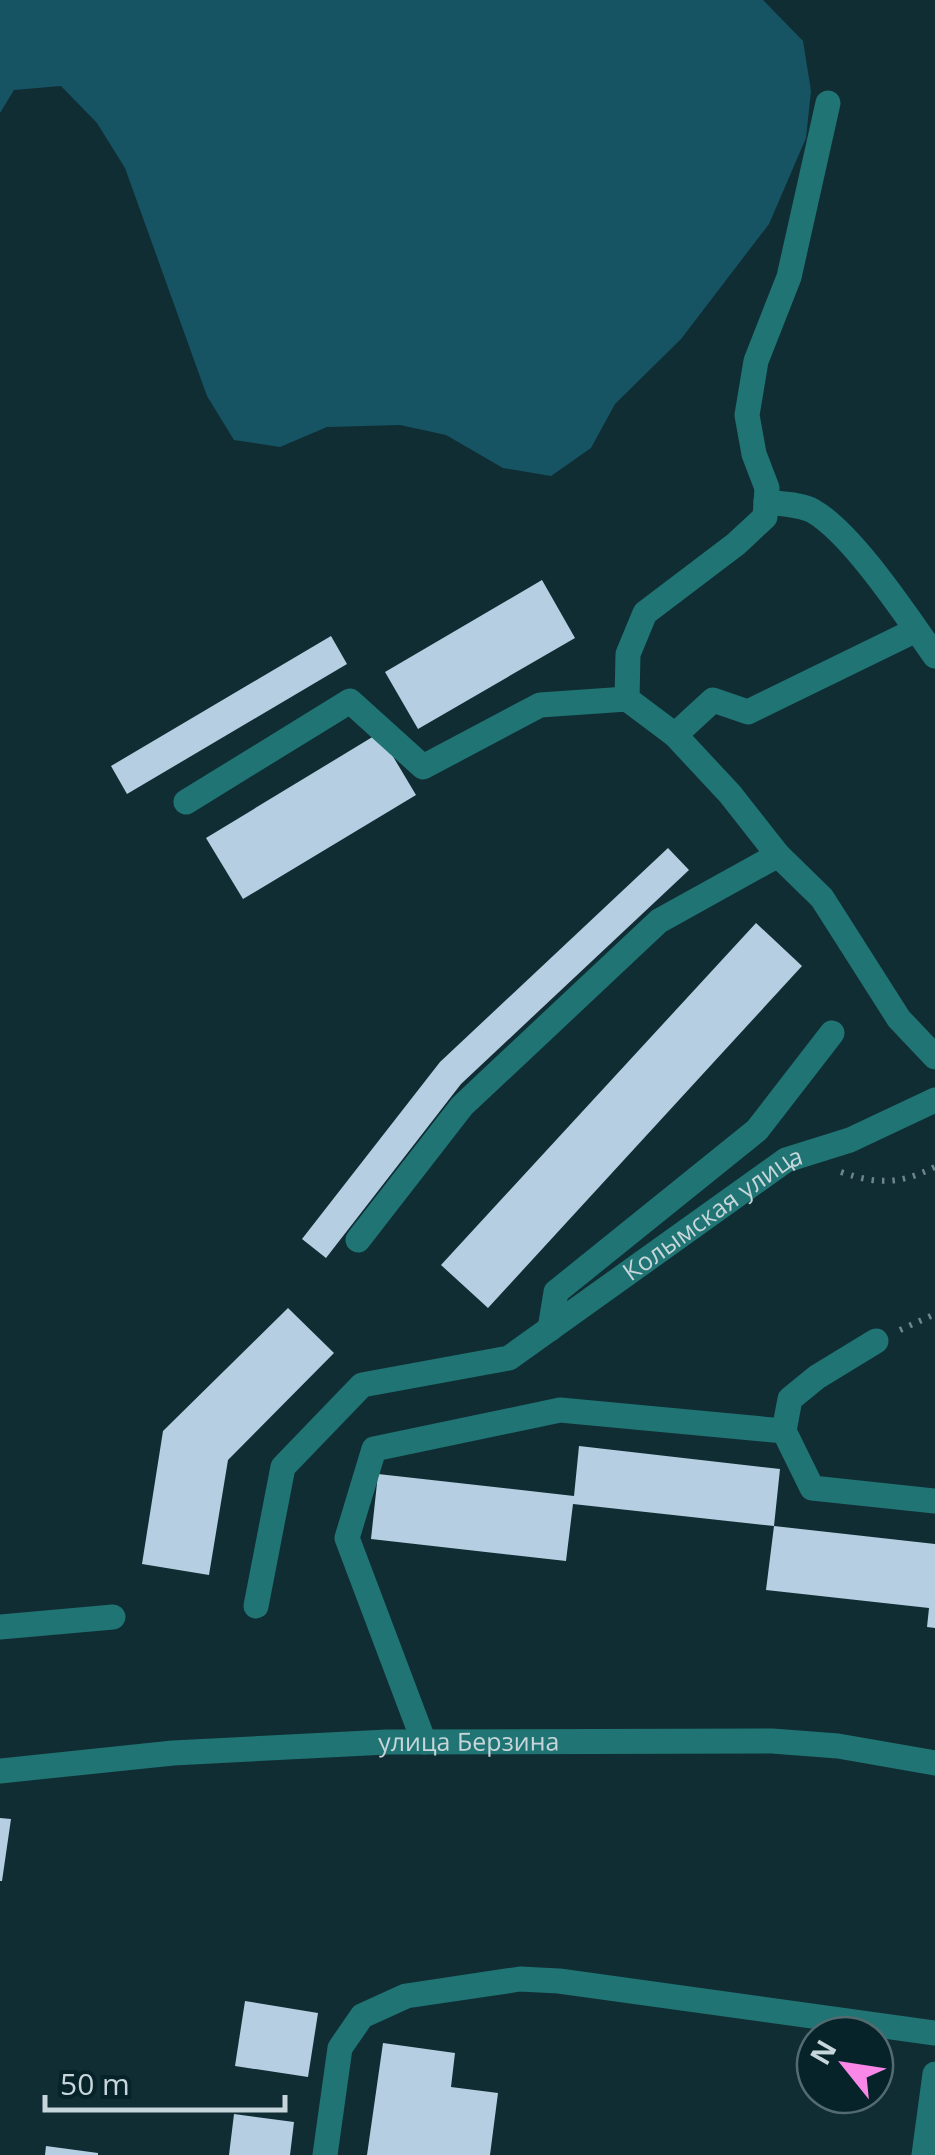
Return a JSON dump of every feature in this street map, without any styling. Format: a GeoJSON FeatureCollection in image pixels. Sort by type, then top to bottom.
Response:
{"type":"FeatureCollection","features":[{"type":"Feature","properties":{"kind":"street"},"geometry":{"type":"LineString","coordinates":[[627,699],[628,654],[645,613],[736,544],[764,516],[767,488],[754,454],[747,415],[756,361],[789,277],[828,103]]}},
{"type":"Feature","properties":{"kind":"street"},"geometry":{"type":"LineString","coordinates":[[766,502],[810,509],[838,530],[935,656]]}},
{"type":"Feature","properties":{"kind":"street"},"geometry":{"type":"LineString","coordinates":[[676,735],[714,700],[748,712],[916,630]]}},
{"type":"Feature","properties":{"kind":"street"},"geometry":{"type":"LineString","coordinates":[[186,802],[350,701],[423,766],[540,705],[627,699],[676,735],[778,855],[822,898],[899,1019],[935,1058]]}},
{"type":"Feature","properties":{"kind":"street"},"geometry":{"type":"LineString","coordinates":[[358,1240],[462,1106],[659,921],[778,855]]}},
{"type":"Feature","properties":{"kind":"street"},"geometry":{"type":"LineString","coordinates":[[550,1329],[556,1292],[757,1130],[832,1033]]}},
{"type":"Feature","properties":{"kind":"street","name":"Колымская улица"},"geometry":{"type":"LineString","coordinates":[[256,1606],[282,1467],[362,1386],[509,1358],[786,1160],[850,1140],[935,1100]]}},
{"type":"Feature","properties":{"kind":"street"},"geometry":{"type":"LineString","coordinates":[[876,1340],[816,1377],[790,1399],[784,1431],[812,1488],[935,1501]]}},
{"type":"Feature","properties":{"kind":"street"},"geometry":{"type":"LineString","coordinates":[[424,1742],[346,1538],[374,1448],[560,1410],[784,1431]]}},
{"type":"Feature","properties":{"kind":"street"},"geometry":{"type":"LineString","coordinates":[[0,1626],[113,1617]]}},
{"type":"Feature","properties":{"kind":"street","name":"улица Берзина"},"geometry":{"type":"LineString","coordinates":[[0,1771],[173,1753],[424,1742],[772,1741],[838,1746],[935,1763]]}},
{"type":"Feature","properties":{"kind":"street"},"geometry":{"type":"LineString","coordinates":[[326,2155],[340,2048],[362,2016],[406,1996],[520,1979],[559,1981],[935,2033]]}},
{"type":"Feature","properties":{"kind":"street"},"geometry":{"type":"LineString","coordinates":[[924,2155],[935,2074]]}},
{"type":"Feature","properties":{"kind":"path"},"geometry":{"type":"LineString","coordinates":[[786,1160],[866,1181],[906,1180],[935,1166]]}},
{"type":"Feature","properties":{"kind":"path"},"geometry":{"type":"LineString","coordinates":[[876,1340],[935,1314]]}},
{"type":"Feature","properties":{"kind":"shaded area"},"geometry":{"type":"Polygon","coordinates":[[[0,0],[763,0],[803,41],[811,91],[806,138],[769,224],[681,339],[615,404],[591,448],[551,476],[503,468],[446,435],[400,425],[327,427],[280,447],[234,440],[207,396],[125,168],[97,123],[61,86],[14,90],[0,113],[0,0]]]}},
{"type":"Feature","properties":{"kind":"building"},"geometry":{"type":"Polygon","coordinates":[[[542,580],[575,638],[418,729],[385,672],[542,580]]]}},
{"type":"Feature","properties":{"kind":"building"},"geometry":{"type":"Polygon","coordinates":[[[331,636],[347,664],[127,794],[111,766],[331,636]]]}},
{"type":"Feature","properties":{"kind":"building"},"geometry":{"type":"Polygon","coordinates":[[[379,733],[416,795],[243,899],[206,838],[379,733]]]}},
{"type":"Feature","properties":{"kind":"building"},"geometry":{"type":"Polygon","coordinates":[[[668,848],[689,870],[461,1084],[326,1258],[302,1239],[440,1062],[668,848]]]}},
{"type":"Feature","properties":{"kind":"building"},"geometry":{"type":"Polygon","coordinates":[[[756,923],[802,966],[488,1308],[441,1265],[756,923]]]}},
{"type":"Feature","properties":{"kind":"building"},"geometry":{"type":"Polygon","coordinates":[[[288,1308],[334,1353],[228,1460],[209,1575],[142,1564],[163,1431],[288,1308]]]}},
{"type":"Feature","properties":{"kind":"building"},"geometry":{"type":"Polygon","coordinates":[[[579,1446],[780,1469],[774,1526],[573,1504],[566,1561],[371,1539],[378,1474],[574,1496],[579,1446]]]}},
{"type":"Feature","properties":{"kind":"building"},"geometry":{"type":"Polygon","coordinates":[[[774,1526],[935,1544],[935,1628],[927,1627],[929,1608],[766,1590],[774,1526]]]}},
{"type":"Feature","properties":{"kind":"building"},"geometry":{"type":"Polygon","coordinates":[[[0,1818],[11,1819],[2,1881],[0,1881],[0,1818]]]}},
{"type":"Feature","properties":{"kind":"building"},"geometry":{"type":"Polygon","coordinates":[[[245,2001],[318,2013],[308,2077],[235,2066],[245,2001]]]}},
{"type":"Feature","properties":{"kind":"building"},"geometry":{"type":"Polygon","coordinates":[[[383,2043],[455,2053],[451,2087],[498,2093],[490,2155],[367,2155],[383,2043]]]}},
{"type":"Feature","properties":{"kind":"building"},"geometry":{"type":"Polygon","coordinates":[[[234,2114],[294,2122],[290,2155],[229,2155],[234,2114]]]}},
{"type":"Feature","properties":{"kind":"building"},"geometry":{"type":"Polygon","coordinates":[[[46,2146],[98,2153],[98,2155],[45,2155],[46,2146]]]}}]}
